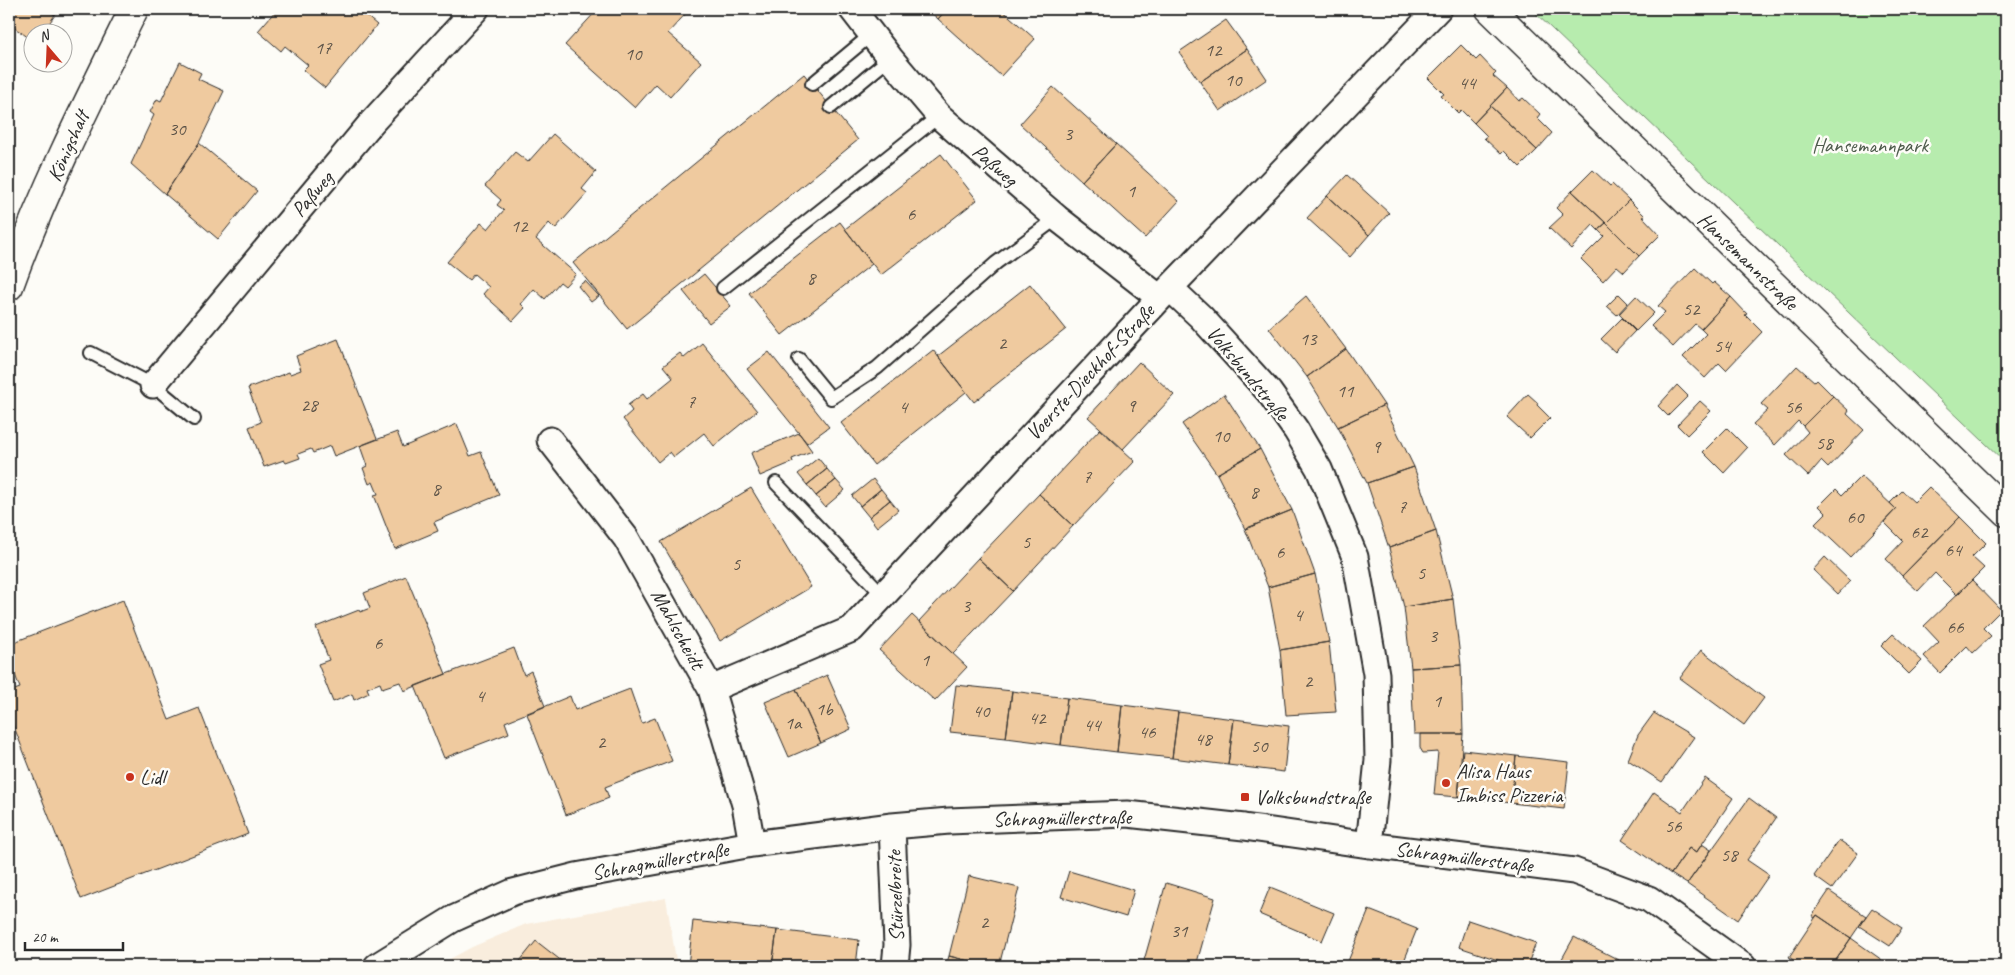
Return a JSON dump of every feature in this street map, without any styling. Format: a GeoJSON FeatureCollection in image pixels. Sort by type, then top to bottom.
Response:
{"type":"FeatureCollection","features":[{"type":"Feature","properties":{"kind":"street","name":"Königshalt"},"geometry":{"type":"LineString","coordinates":[[9,286],[22,250],[79,121],[134,9]]}},
{"type":"Feature","properties":{"kind":"street","name":"Paßweg"},"geometry":{"type":"LineString","coordinates":[[852,9],[939,116],[1056,218],[1165,293]]}},
{"type":"Feature","properties":{"kind":"street","name":"Voerste-Dieckhof-Straße"},"geometry":{"type":"LineString","coordinates":[[711,689],[852,629],[1165,293],[1438,9]]}},
{"type":"Feature","properties":{"kind":"street","name":"Hansemannstraße"},"geometry":{"type":"LineString","coordinates":[[1490,9],[2006,512]]}},
{"type":"Feature","properties":{"kind":"street","name":"Paßweg"},"geometry":{"type":"LineString","coordinates":[[153,384],[465,13]]}},
{"type":"Feature","properties":{"kind":"street","name":"Volksbundstraße"},"geometry":{"type":"LineString","coordinates":[[1165,293],[1201,318],[1269,392],[1296,430],[1319,469],[1355,557],[1376,674],[1378,760],[1369,845]]}},
{"type":"Feature","properties":{"kind":"street","name":"Mahlscheidt"},"geometry":{"type":"LineString","coordinates":[[550,440],[626,538],[711,689],[745,805],[752,844]]}},
{"type":"Feature","properties":{"kind":"street","name":"Schragmüllerstraße"},"geometry":{"type":"LineString","coordinates":[[377,966],[453,919],[513,892],[576,876],[752,844],[892,826],[949,821],[1127,814],[1244,827],[1574,871],[1649,899],[1733,964]]}},
{"type":"Feature","properties":{"kind":"street","name":"Stürzelbreite"},"geometry":{"type":"LineString","coordinates":[[892,826],[897,945],[895,966]]}},
{"type":"Feature","properties":{"kind":"lane"},"geometry":{"type":"LineString","coordinates":[[812,84],[872,34]]}},
{"type":"Feature","properties":{"kind":"lane"},"geometry":{"type":"LineString","coordinates":[[831,107],[890,58]]}},
{"type":"Feature","properties":{"kind":"lane"},"geometry":{"type":"LineString","coordinates":[[723,288],[939,116]]}},
{"type":"Feature","properties":{"kind":"lane"},"geometry":{"type":"LineString","coordinates":[[799,359],[831,398],[877,368],[996,263],[1056,218]]}},
{"type":"Feature","properties":{"kind":"lane"},"geometry":{"type":"LineString","coordinates":[[91,353],[153,384],[194,419]]}},
{"type":"Feature","properties":{"kind":"lane"},"geometry":{"type":"LineString","coordinates":[[776,483],[883,595]]}},
{"type":"Feature","properties":{"kind":"shaded area"},"geometry":{"type":"Polygon","coordinates":[[[666,898],[677,966],[437,966],[472,947],[526,924],[666,898]]]}},
{"type":"Feature","properties":{"kind":"green space","name":"Hansemannpark"},"geometry":{"type":"Polygon","coordinates":[[[1531,9],[2006,9],[2006,463],[1531,9]]]}},
{"type":"Feature","properties":{"kind":"building"},"geometry":{"type":"Polygon","coordinates":[[[9,9],[46,9],[55,15],[50,22],[22,22],[22,33],[9,24],[9,9]]]}},
{"type":"Feature","properties":{"kind":"building"},"geometry":{"type":"Polygon","coordinates":[[[46,9],[59,9],[55,15],[46,9]]]}},
{"type":"Feature","properties":{"kind":"building"},"geometry":{"type":"Polygon","coordinates":[[[277,9],[349,9],[352,12],[358,9],[377,25],[325,88],[303,70],[308,65],[285,46],[281,51],[258,31],[277,9]]]}},
{"type":"Feature","properties":{"kind":"building"},"geometry":{"type":"Polygon","coordinates":[[[598,9],[603,9],[607,13],[611,9],[690,9],[668,33],[701,62],[670,97],[656,84],[635,108],[565,45],[598,9]]]}},
{"type":"Feature","properties":{"kind":"building"},"geometry":{"type":"Polygon","coordinates":[[[927,9],[947,9],[938,19],[927,9]]]}},
{"type":"Feature","properties":{"kind":"building"},"geometry":{"type":"Polygon","coordinates":[[[947,9],[1001,9],[1035,39],[1001,76],[938,19],[947,9]]]}},
{"type":"Feature","properties":{"kind":"building"},"geometry":{"type":"Polygon","coordinates":[[[1357,9],[1369,9],[1361,14],[1357,9]]]}},
{"type":"Feature","properties":{"kind":"building"},"geometry":{"type":"Polygon","coordinates":[[[1226,20],[1247,49],[1200,82],[1179,52],[1226,20]]]}},
{"type":"Feature","properties":{"kind":"building"},"geometry":{"type":"Polygon","coordinates":[[[1461,45],[1476,60],[1480,56],[1496,73],[1493,76],[1507,88],[1474,123],[1461,110],[1458,113],[1441,96],[1444,94],[1428,78],[1461,45]]]}},
{"type":"Feature","properties":{"kind":"building"},"geometry":{"type":"Polygon","coordinates":[[[1247,49],[1267,79],[1220,111],[1200,82],[1247,49]]]}},
{"type":"Feature","properties":{"kind":"building"},"geometry":{"type":"Polygon","coordinates":[[[180,62],[201,73],[198,79],[224,91],[199,143],[165,194],[131,164],[154,115],[150,112],[157,99],[161,101],[180,62]]]}},
{"type":"Feature","properties":{"kind":"building"},"geometry":{"type":"Polygon","coordinates":[[[804,74],[858,140],[627,329],[573,263],[804,74]]]}},
{"type":"Feature","properties":{"kind":"building"},"geometry":{"type":"Polygon","coordinates":[[[1053,87],[1116,144],[1082,181],[1020,124],[1053,87]]]}},
{"type":"Feature","properties":{"kind":"building"},"geometry":{"type":"Polygon","coordinates":[[[1507,88],[1519,101],[1523,98],[1540,114],[1537,118],[1552,133],[1537,150],[1490,106],[1507,88]]]}},
{"type":"Feature","properties":{"kind":"building"},"geometry":{"type":"Polygon","coordinates":[[[1490,106],[1537,150],[1520,167],[1504,151],[1501,154],[1484,138],[1487,136],[1474,123],[1490,106]]]}},
{"type":"Feature","properties":{"kind":"building"},"geometry":{"type":"Polygon","coordinates":[[[553,134],[596,172],[582,189],[587,193],[555,229],[549,223],[536,239],[576,274],[565,286],[560,282],[545,299],[534,289],[521,304],[525,308],[513,321],[483,294],[489,287],[474,274],[469,280],[447,262],[481,223],[488,229],[504,210],[497,205],[501,200],[485,186],[515,152],[528,162],[553,134]]]}},
{"type":"Feature","properties":{"kind":"building"},"geometry":{"type":"Polygon","coordinates":[[[199,143],[257,191],[218,239],[165,194],[199,143]]]}},
{"type":"Feature","properties":{"kind":"building"},"geometry":{"type":"Polygon","coordinates":[[[1116,144],[1179,201],[1145,238],[1082,181],[1116,144]]]}},
{"type":"Feature","properties":{"kind":"building"},"geometry":{"type":"Polygon","coordinates":[[[941,154],[977,200],[881,275],[845,229],[941,154]]]}},
{"type":"Feature","properties":{"kind":"building"},"geometry":{"type":"Polygon","coordinates":[[[1593,170],[1629,200],[1606,223],[1572,191],[1593,170]]]}},
{"type":"Feature","properties":{"kind":"building"},"geometry":{"type":"Polygon","coordinates":[[[1347,175],[1389,213],[1369,235],[1327,196],[1347,175]]]}},
{"type":"Feature","properties":{"kind":"building"},"geometry":{"type":"Polygon","coordinates":[[[1572,191],[1606,223],[1598,230],[1593,225],[1571,249],[1549,228],[1563,215],[1556,208],[1572,191]]]}},
{"type":"Feature","properties":{"kind":"building"},"geometry":{"type":"Polygon","coordinates":[[[1327,196],[1369,235],[1350,257],[1307,218],[1327,196]]]}},
{"type":"Feature","properties":{"kind":"building"},"geometry":{"type":"Polygon","coordinates":[[[1629,200],[1660,235],[1639,256],[1606,223],[1629,200]]]}},
{"type":"Feature","properties":{"kind":"building"},"geometry":{"type":"Polygon","coordinates":[[[840,222],[872,264],[782,335],[749,293],[840,222]]]}},
{"type":"Feature","properties":{"kind":"building"},"geometry":{"type":"Polygon","coordinates":[[[1606,223],[1639,256],[1624,272],[1617,266],[1603,281],[1581,259],[1604,236],[1598,230],[1606,223]]]}},
{"type":"Feature","properties":{"kind":"building"},"geometry":{"type":"Polygon","coordinates":[[[1695,268],[1712,284],[1714,282],[1731,297],[1701,329],[1695,324],[1673,347],[1651,326],[1665,312],[1658,306],[1695,268]]]}},
{"type":"Feature","properties":{"kind":"building"},"geometry":{"type":"Polygon","coordinates":[[[704,274],[731,306],[709,323],[683,291],[704,274]]]}},
{"type":"Feature","properties":{"kind":"building"},"geometry":{"type":"Polygon","coordinates":[[[585,281],[599,296],[591,302],[578,286],[585,281]]]}},
{"type":"Feature","properties":{"kind":"building"},"geometry":{"type":"Polygon","coordinates":[[[1030,284],[1066,329],[974,402],[938,356],[1030,284]]]}},
{"type":"Feature","properties":{"kind":"building"},"geometry":{"type":"Polygon","coordinates":[[[1619,294],[1628,303],[1617,315],[1607,306],[1619,294]]]}},
{"type":"Feature","properties":{"kind":"building"},"geometry":{"type":"Polygon","coordinates":[[[1306,296],[1346,349],[1307,377],[1269,328],[1306,296]]]}},
{"type":"Feature","properties":{"kind":"building"},"geometry":{"type":"Polygon","coordinates":[[[1636,296],[1654,313],[1636,331],[1619,314],[1636,296]]]}},
{"type":"Feature","properties":{"kind":"building"},"geometry":{"type":"Polygon","coordinates":[[[1731,297],[1762,332],[1726,370],[1719,363],[1705,378],[1683,357],[1706,334],[1701,329],[1731,297]]]}},
{"type":"Feature","properties":{"kind":"building"},"geometry":{"type":"Polygon","coordinates":[[[1622,318],[1635,331],[1615,352],[1601,339],[1622,318]]]}},
{"type":"Feature","properties":{"kind":"building"},"geometry":{"type":"Polygon","coordinates":[[[338,339],[377,439],[334,456],[330,446],[313,453],[311,449],[298,454],[300,458],[286,463],[284,460],[264,467],[249,427],[261,422],[248,388],[289,372],[290,374],[301,370],[296,356],[338,339]]]}},
{"type":"Feature","properties":{"kind":"building"},"geometry":{"type":"Polygon","coordinates":[[[702,343],[757,411],[714,446],[704,433],[674,457],[670,452],[658,462],[623,419],[632,411],[628,405],[643,394],[647,399],[673,378],[663,366],[680,353],[684,358],[702,343]]]}},
{"type":"Feature","properties":{"kind":"building"},"geometry":{"type":"Polygon","coordinates":[[[1346,349],[1384,405],[1338,427],[1307,377],[1346,349]]]}},
{"type":"Feature","properties":{"kind":"building"},"geometry":{"type":"Polygon","coordinates":[[[933,350],[966,392],[874,465],[841,423],[933,350]]]}},
{"type":"Feature","properties":{"kind":"building"},"geometry":{"type":"Polygon","coordinates":[[[769,352],[829,427],[807,443],[747,369],[769,352]]]}},
{"type":"Feature","properties":{"kind":"building"},"geometry":{"type":"Polygon","coordinates":[[[1139,362],[1174,395],[1123,449],[1088,417],[1139,362]]]}},
{"type":"Feature","properties":{"kind":"building"},"geometry":{"type":"Polygon","coordinates":[[[1797,366],[1815,382],[1817,380],[1833,396],[1803,426],[1798,421],[1775,445],[1753,424],[1768,410],[1761,404],[1797,366]]]}},
{"type":"Feature","properties":{"kind":"building"},"geometry":{"type":"Polygon","coordinates":[[[1677,385],[1688,396],[1668,416],[1658,406],[1677,385]]]}},
{"type":"Feature","properties":{"kind":"building"},"geometry":{"type":"Polygon","coordinates":[[[1224,394],[1260,449],[1217,474],[1182,424],[1224,394]]]}},
{"type":"Feature","properties":{"kind":"building"},"geometry":{"type":"Polygon","coordinates":[[[1528,394],[1550,418],[1530,438],[1507,417],[1528,394]]]}},
{"type":"Feature","properties":{"kind":"building"},"geometry":{"type":"Polygon","coordinates":[[[1833,396],[1849,411],[1847,414],[1864,430],[1828,468],[1821,461],[1808,476],[1786,455],[1808,432],[1803,426],[1833,396]]]}},
{"type":"Feature","properties":{"kind":"building"},"geometry":{"type":"Polygon","coordinates":[[[1700,401],[1711,411],[1687,435],[1677,425],[1700,401]]]}},
{"type":"Feature","properties":{"kind":"building"},"geometry":{"type":"Polygon","coordinates":[[[1384,405],[1414,467],[1367,483],[1338,427],[1384,405]]]}},
{"type":"Feature","properties":{"kind":"building"},"geometry":{"type":"Polygon","coordinates":[[[457,424],[470,456],[481,452],[499,495],[434,522],[438,531],[395,549],[374,495],[378,494],[373,482],[369,484],[363,468],[367,466],[360,446],[397,432],[403,447],[457,424]]]}},
{"type":"Feature","properties":{"kind":"building"},"geometry":{"type":"Polygon","coordinates":[[[1727,428],[1747,448],[1724,473],[1703,452],[1727,428]]]}},
{"type":"Feature","properties":{"kind":"building"},"geometry":{"type":"Polygon","coordinates":[[[1100,429],[1135,461],[1073,526],[1039,494],[1100,429]]]}},
{"type":"Feature","properties":{"kind":"building"},"geometry":{"type":"Polygon","coordinates":[[[799,433],[812,451],[792,459],[793,462],[760,476],[751,453],[799,433]]]}},
{"type":"Feature","properties":{"kind":"building"},"geometry":{"type":"Polygon","coordinates":[[[1260,449],[1292,510],[1245,529],[1217,474],[1260,449]]]}},
{"type":"Feature","properties":{"kind":"building"},"geometry":{"type":"Polygon","coordinates":[[[818,458],[827,469],[807,485],[798,474],[818,458]]]}},
{"type":"Feature","properties":{"kind":"building"},"geometry":{"type":"Polygon","coordinates":[[[1414,467],[1436,531],[1389,548],[1367,483],[1414,467]]]}},
{"type":"Feature","properties":{"kind":"building"},"geometry":{"type":"Polygon","coordinates":[[[827,469],[836,480],[816,496],[807,485],[827,469]]]}},
{"type":"Feature","properties":{"kind":"building"},"geometry":{"type":"Polygon","coordinates":[[[1861,476],[1896,509],[1850,557],[1815,524],[1826,513],[1819,506],[1836,489],[1842,495],[1861,476]]]}},
{"type":"Feature","properties":{"kind":"building"},"geometry":{"type":"Polygon","coordinates":[[[873,479],[881,489],[860,506],[852,496],[873,479]]]}},
{"type":"Feature","properties":{"kind":"building"},"geometry":{"type":"Polygon","coordinates":[[[836,480],[845,490],[825,507],[816,496],[836,480]]]}},
{"type":"Feature","properties":{"kind":"building"},"geometry":{"type":"Polygon","coordinates":[[[1929,487],[1960,517],[1902,576],[1886,559],[1903,541],[1884,522],[1896,509],[1890,503],[1902,491],[1914,502],[1929,487]]]}},
{"type":"Feature","properties":{"kind":"building"},"geometry":{"type":"Polygon","coordinates":[[[751,488],[811,587],[720,641],[661,542],[751,488]]]}},
{"type":"Feature","properties":{"kind":"building"},"geometry":{"type":"Polygon","coordinates":[[[881,489],[890,500],[869,517],[860,506],[881,489]]]}},
{"type":"Feature","properties":{"kind":"building"},"geometry":{"type":"Polygon","coordinates":[[[1039,494],[1073,526],[1013,591],[978,558],[1039,494]]]}},
{"type":"Feature","properties":{"kind":"building"},"geometry":{"type":"Polygon","coordinates":[[[890,500],[898,510],[877,527],[869,517],[890,500]]]}},
{"type":"Feature","properties":{"kind":"building"},"geometry":{"type":"Polygon","coordinates":[[[1292,510],[1315,574],[1268,587],[1245,529],[1292,510]]]}},
{"type":"Feature","properties":{"kind":"building"},"geometry":{"type":"Polygon","coordinates":[[[1960,517],[1986,543],[1972,557],[1984,568],[1957,595],[1935,573],[1918,591],[1902,576],[1960,517]]]}},
{"type":"Feature","properties":{"kind":"building"},"geometry":{"type":"Polygon","coordinates":[[[1436,531],[1453,599],[1404,607],[1389,548],[1436,531]]]}},
{"type":"Feature","properties":{"kind":"building"},"geometry":{"type":"Polygon","coordinates":[[[1825,557],[1850,581],[1838,594],[1813,570],[1825,557]]]}},
{"type":"Feature","properties":{"kind":"building"},"geometry":{"type":"Polygon","coordinates":[[[978,558],[1013,591],[953,654],[919,621],[978,558]]]}},
{"type":"Feature","properties":{"kind":"building"},"geometry":{"type":"Polygon","coordinates":[[[1315,574],[1329,642],[1280,650],[1268,587],[1315,574]]]}},
{"type":"Feature","properties":{"kind":"building"},"geometry":{"type":"Polygon","coordinates":[[[406,576],[446,674],[404,691],[400,682],[382,688],[380,683],[367,688],[369,693],[354,700],[352,694],[333,702],[318,664],[329,660],[316,627],[359,610],[360,612],[370,608],[364,593],[406,576]]]}},
{"type":"Feature","properties":{"kind":"building"},"geometry":{"type":"Polygon","coordinates":[[[1972,580],[2001,610],[1983,628],[1991,636],[1973,653],[1967,646],[1940,673],[1924,656],[1939,642],[1924,626],[1972,580]]]}},
{"type":"Feature","properties":{"kind":"building"},"geometry":{"type":"Polygon","coordinates":[[[1453,599],[1461,665],[1411,668],[1404,607],[1453,599]]]}},
{"type":"Feature","properties":{"kind":"building","name":"Lidl"},"geometry":{"type":"Polygon","coordinates":[[[123,600],[169,720],[199,708],[248,834],[81,899],[9,714],[9,692],[20,688],[9,659],[9,644],[123,600]]]}},
{"type":"Feature","properties":{"kind":"building"},"geometry":{"type":"Polygon","coordinates":[[[912,615],[967,667],[935,701],[879,650],[912,615]]]}},
{"type":"Feature","properties":{"kind":"building"},"geometry":{"type":"Polygon","coordinates":[[[1893,634],[1922,661],[1909,674],[1881,646],[1893,634]]]}},
{"type":"Feature","properties":{"kind":"building"},"geometry":{"type":"Polygon","coordinates":[[[1329,642],[1336,712],[1286,715],[1280,650],[1329,642]]]}},
{"type":"Feature","properties":{"kind":"building"},"geometry":{"type":"Polygon","coordinates":[[[514,648],[524,675],[531,671],[545,706],[505,722],[509,733],[444,758],[415,686],[514,648]]]}},
{"type":"Feature","properties":{"kind":"building"},"geometry":{"type":"Polygon","coordinates":[[[1701,650],[1764,698],[1744,725],[1680,678],[1701,650]]]}},
{"type":"Feature","properties":{"kind":"building"},"geometry":{"type":"Polygon","coordinates":[[[1461,665],[1463,734],[1414,734],[1411,668],[1461,665]]]}},
{"type":"Feature","properties":{"kind":"building"},"geometry":{"type":"Polygon","coordinates":[[[827,675],[851,729],[821,743],[796,689],[827,675]]]}},
{"type":"Feature","properties":{"kind":"building"},"geometry":{"type":"Polygon","coordinates":[[[956,685],[1012,691],[1006,738],[950,732],[956,685]]]}},
{"type":"Feature","properties":{"kind":"building"},"geometry":{"type":"Polygon","coordinates":[[[630,689],[642,723],[655,718],[672,761],[605,787],[609,798],[566,815],[527,714],[570,696],[575,710],[630,689]]]}},
{"type":"Feature","properties":{"kind":"building"},"geometry":{"type":"Polygon","coordinates":[[[796,689],[821,743],[789,757],[765,702],[796,689]]]}},
{"type":"Feature","properties":{"kind":"building"},"geometry":{"type":"Polygon","coordinates":[[[1012,691],[1067,698],[1061,745],[1006,738],[1012,691]]]}},
{"type":"Feature","properties":{"kind":"building"},"geometry":{"type":"Polygon","coordinates":[[[1067,698],[1122,705],[1117,752],[1061,745],[1067,698]]]}},
{"type":"Feature","properties":{"kind":"building"},"geometry":{"type":"Polygon","coordinates":[[[1122,705],[1178,712],[1172,758],[1117,752],[1122,705]]]}},
{"type":"Feature","properties":{"kind":"building"},"geometry":{"type":"Polygon","coordinates":[[[1178,712],[1234,719],[1228,765],[1172,758],[1178,712]]]}},
{"type":"Feature","properties":{"kind":"building"},"geometry":{"type":"Polygon","coordinates":[[[1654,713],[1694,737],[1662,782],[1628,760],[1638,735],[1654,713]]]}},
{"type":"Feature","properties":{"kind":"building"},"geometry":{"type":"Polygon","coordinates":[[[1234,719],[1289,726],[1284,772],[1228,765],[1234,719]]]}},
{"type":"Feature","properties":{"kind":"building"},"geometry":{"type":"Polygon","coordinates":[[[1420,734],[1463,734],[1458,797],[1434,795],[1438,752],[1423,753],[1420,748],[1420,734]]]}},
{"type":"Feature","properties":{"kind":"building"},"geometry":{"type":"Polygon","coordinates":[[[1463,750],[1516,756],[1511,803],[1458,797],[1463,750]]]}},
{"type":"Feature","properties":{"kind":"building"},"geometry":{"type":"Polygon","coordinates":[[[1516,756],[1569,762],[1564,809],[1511,803],[1516,756]]]}},
{"type":"Feature","properties":{"kind":"building"},"geometry":{"type":"Polygon","coordinates":[[[1705,778],[1733,798],[1696,853],[1689,848],[1671,874],[1622,840],[1654,792],[1682,812],[1705,778]]]}},
{"type":"Feature","properties":{"kind":"building"},"geometry":{"type":"Polygon","coordinates":[[[1749,798],[1776,818],[1747,860],[1769,875],[1738,920],[1687,884],[1749,798]]]}},
{"type":"Feature","properties":{"kind":"building"},"geometry":{"type":"Polygon","coordinates":[[[1839,840],[1858,853],[1832,889],[1814,876],[1839,840]]]}},
{"type":"Feature","properties":{"kind":"building"},"geometry":{"type":"Polygon","coordinates":[[[1702,844],[1711,850],[1687,884],[1671,874],[1689,848],[1696,853],[1702,844]]]}},
{"type":"Feature","properties":{"kind":"building"},"geometry":{"type":"Polygon","coordinates":[[[1069,871],[1134,890],[1126,917],[1061,897],[1069,871]]]}},
{"type":"Feature","properties":{"kind":"building"},"geometry":{"type":"Polygon","coordinates":[[[969,876],[1019,888],[999,966],[988,966],[949,956],[969,876]]]}},
{"type":"Feature","properties":{"kind":"building"},"geometry":{"type":"Polygon","coordinates":[[[1166,883],[1215,898],[1196,966],[1152,966],[1143,964],[1166,883]]]}},
{"type":"Feature","properties":{"kind":"building"},"geometry":{"type":"Polygon","coordinates":[[[1270,887],[1334,913],[1322,941],[1259,914],[1270,887]]]}},
{"type":"Feature","properties":{"kind":"building"},"geometry":{"type":"Polygon","coordinates":[[[1829,891],[1866,916],[1851,938],[1817,915],[1815,918],[1812,916],[1829,891]]]}},
{"type":"Feature","properties":{"kind":"building"},"geometry":{"type":"Polygon","coordinates":[[[1872,908],[1902,928],[1890,946],[1859,926],[1872,908]]]}},
{"type":"Feature","properties":{"kind":"building"},"geometry":{"type":"Polygon","coordinates":[[[1369,910],[1417,929],[1402,966],[1346,966],[1369,910]]]}},
{"type":"Feature","properties":{"kind":"building"},"geometry":{"type":"Polygon","coordinates":[[[1817,915],[1851,938],[1832,966],[1802,966],[1789,957],[1817,915]]]}},
{"type":"Feature","properties":{"kind":"building"},"geometry":{"type":"Polygon","coordinates":[[[1468,920],[1536,943],[1527,966],[1516,966],[1459,947],[1468,920]]]}},
{"type":"Feature","properties":{"kind":"building"},"geometry":{"type":"Polygon","coordinates":[[[693,921],[777,930],[772,966],[688,966],[693,921]]]}},
{"type":"Feature","properties":{"kind":"building"},"geometry":{"type":"Polygon","coordinates":[[[777,930],[859,940],[856,966],[772,966],[777,930]]]}},
{"type":"Feature","properties":{"kind":"building"},"geometry":{"type":"Polygon","coordinates":[[[1574,937],[1619,960],[1616,966],[1558,966],[1574,937]]]}},
{"type":"Feature","properties":{"kind":"building"},"geometry":{"type":"Polygon","coordinates":[[[1851,938],[1882,960],[1878,966],[1832,966],[1851,938]]]}},
{"type":"Feature","properties":{"kind":"building"},"geometry":{"type":"Polygon","coordinates":[[[536,941],[568,966],[516,966],[536,941]]]}},
{"type":"Feature","properties":{"kind":"building"},"geometry":{"type":"Polygon","coordinates":[[[949,956],[988,966],[946,966],[949,956]]]}},
{"type":"Feature","properties":{"kind":"place","name":"Lidl"},"geometry":{"type":"Point","coordinates":[130,777]}},
{"type":"Feature","properties":{"kind":"place","name":"Alisa Haus Imbiss Pizzeria"},"geometry":{"type":"Point","coordinates":[1446,783]}},
{"type":"Feature","properties":{"kind":"place","name":"Volksbundstraße"},"geometry":{"type":"Point","coordinates":[1245,797]}}]}
